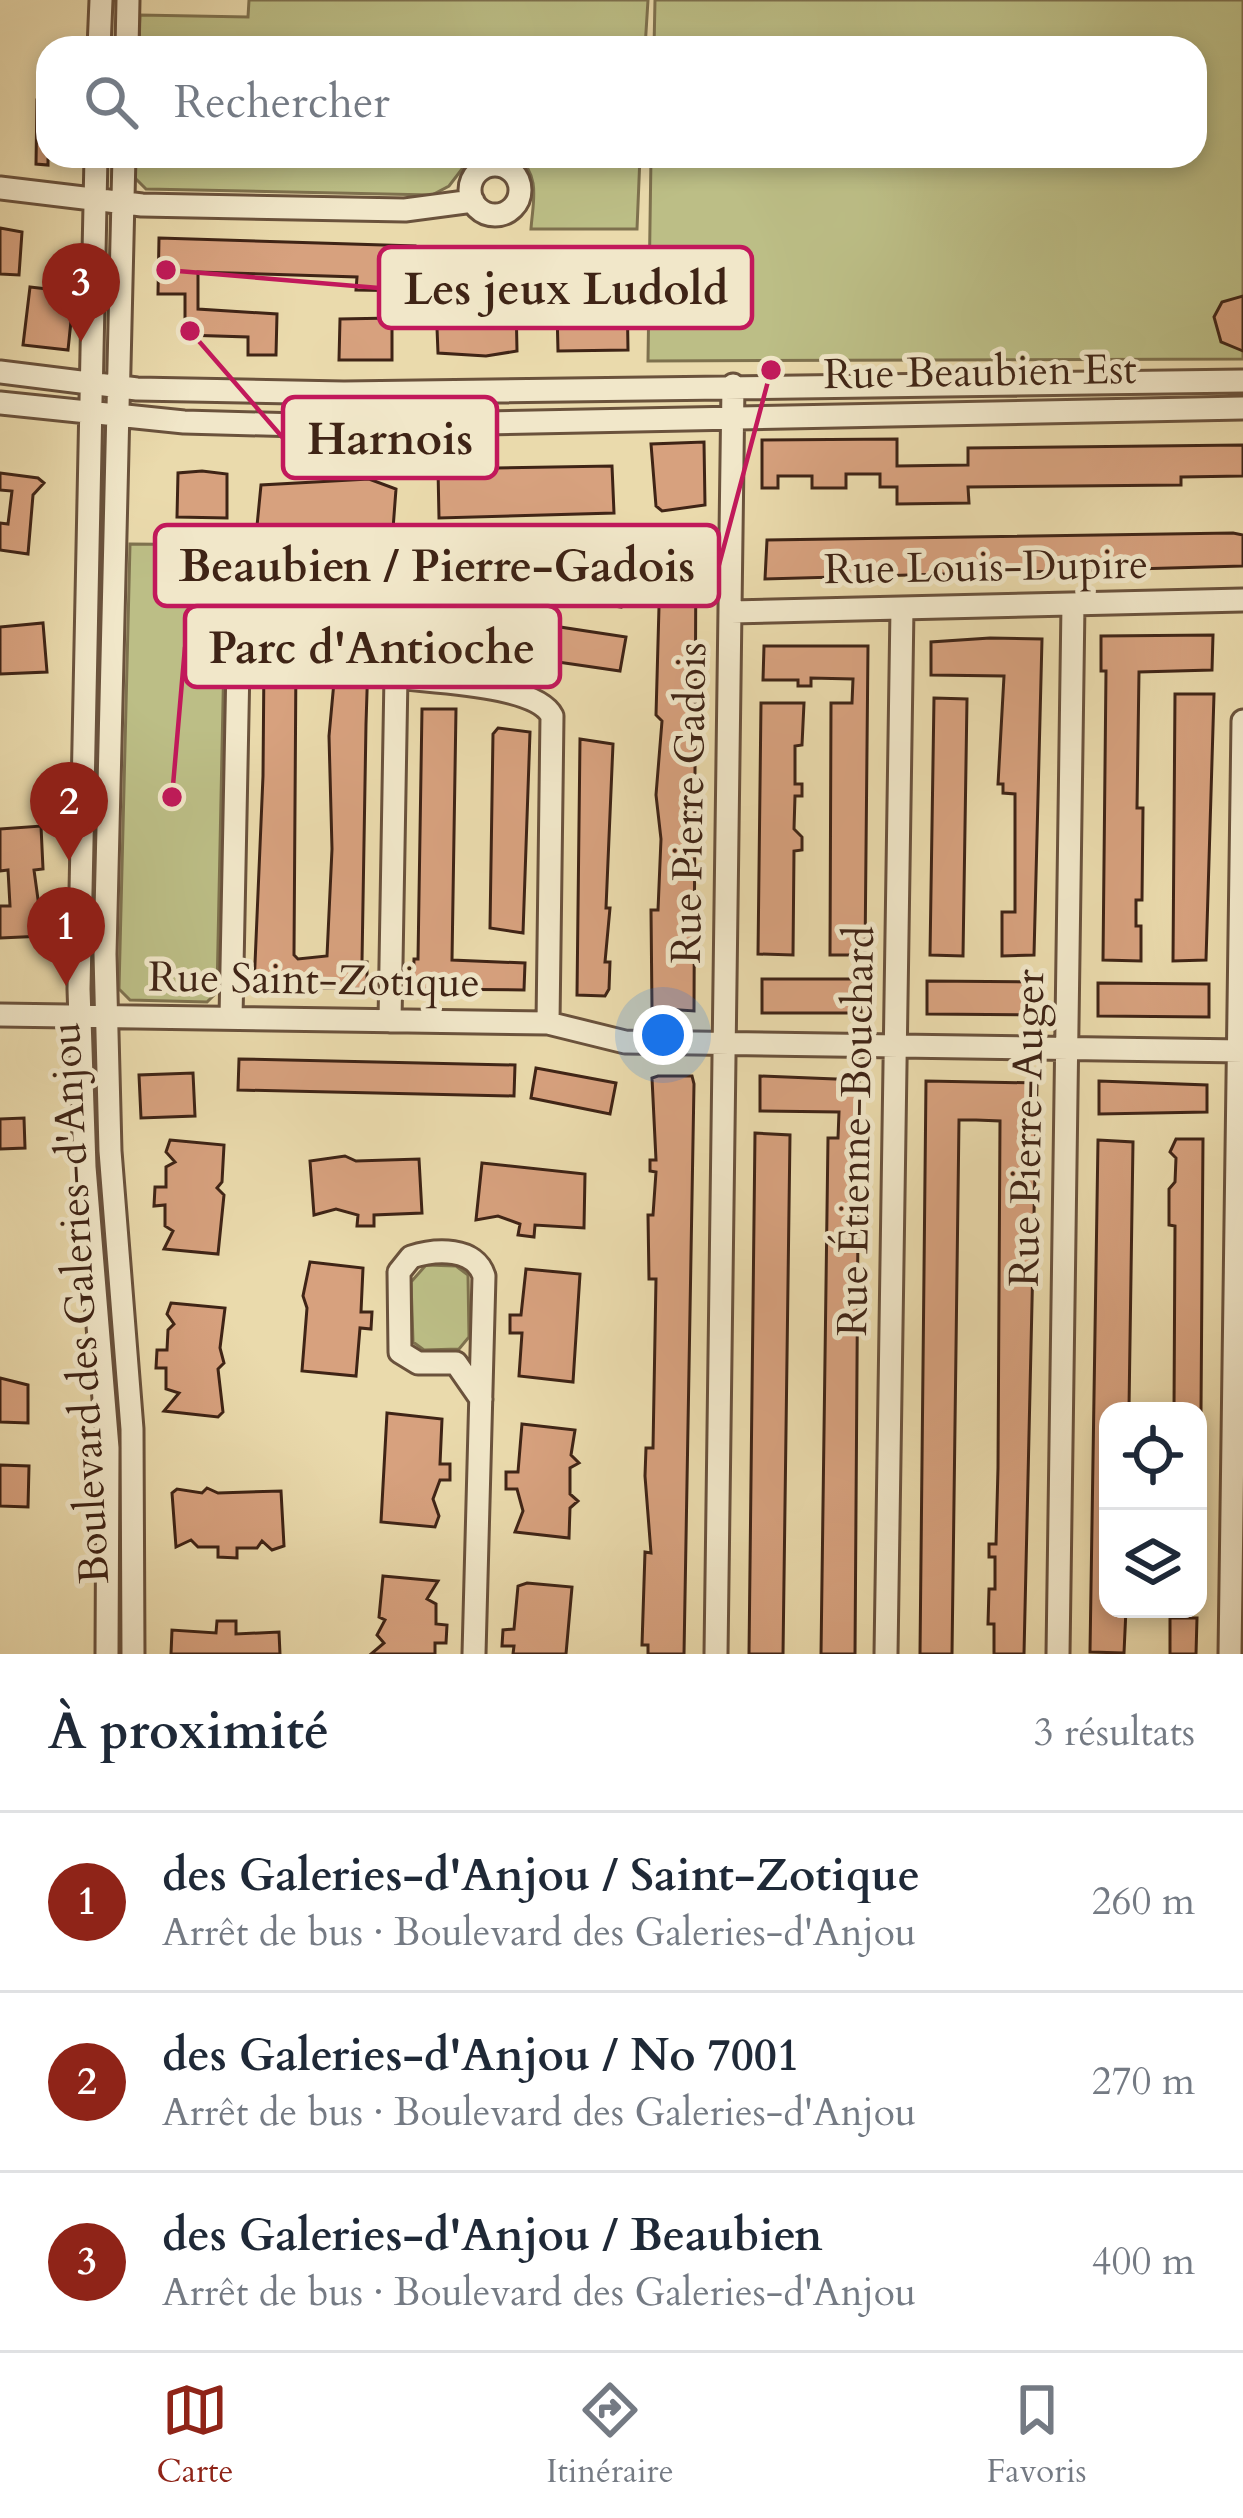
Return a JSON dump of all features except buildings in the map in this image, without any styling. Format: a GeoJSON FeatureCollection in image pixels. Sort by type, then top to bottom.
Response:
{"type":"FeatureCollection","features":[{"type":"Feature","properties":{"kind":"street"},"geometry":{"type":"LineString","coordinates":[[99,36],[100,0]]}},
{"type":"Feature","properties":{"kind":"street"},"geometry":{"type":"LineString","coordinates":[[127,36],[128,0]]}},
{"type":"Feature","properties":{"kind":"street","name":"Boulevard des Galeries-d'Anjou"},"geometry":{"type":"LineString","coordinates":[[96,168],[79,1016],[108,1448],[107,1654]]}},
{"type":"Feature","properties":{"kind":"street","name":"Boulevard des Galeries-d'Anjou"},"geometry":{"type":"LineString","coordinates":[[124,168],[105,1016],[133,1429],[134,1654]]}},
{"type":"Feature","properties":{"kind":"street"},"geometry":{"type":"LineString","coordinates":[[0,188],[122,204],[405,210],[473,201]]}},
{"type":"Feature","properties":{"kind":"street","name":"Rue Beaubien Est"},"geometry":{"type":"LineString","coordinates":[[0,372],[116,386],[413,391],[1243,381]]}},
{"type":"Feature","properties":{"kind":"street","name":"Rue Pierre Gadois"},"geometry":{"type":"LineString","coordinates":[[716,1654],[733,385]]}},
{"type":"Feature","properties":{"kind":"street"},"geometry":{"type":"LineString","coordinates":[[920,385],[920,412]]}},
{"type":"Feature","properties":{"kind":"street"},"geometry":{"type":"LineString","coordinates":[[413,391],[415,425]]}},
{"type":"Feature","properties":{"kind":"street","name":"Rue Beaubien Est"},"geometry":{"type":"LineString","coordinates":[[0,403],[235,425],[1243,407]]}},
{"type":"Feature","properties":{"kind":"street","name":"Rue Louis-Dupire"},"geometry":{"type":"LineString","coordinates":[[730,613],[1243,600]]}},
{"type":"Feature","properties":{"kind":"street"},"geometry":{"type":"LineString","coordinates":[[231,1018],[239,614],[257,603],[384,602],[397,618],[389,1021]]}},
{"type":"Feature","properties":{"kind":"street","name":"Rue Pierre-Auger"},"geometry":{"type":"LineString","coordinates":[[1058,1654],[1073,604]]}},
{"type":"Feature","properties":{"kind":"street","name":"Rue Étienne-Bouchard"},"geometry":{"type":"LineString","coordinates":[[886,1654],[902,608]]}},
{"type":"Feature","properties":{"kind":"street"},"geometry":{"type":"LineString","coordinates":[[396,677],[526,694],[547,705],[552,716],[548,1023]]}},
{"type":"Feature","properties":{"kind":"street"},"geometry":{"type":"LineString","coordinates":[[1230,1654],[1243,721]]}},
{"type":"Feature","properties":{"kind":"street","name":"Rue Saint-Zotique"},"geometry":{"type":"LineString","coordinates":[[0,1015],[548,1023],[625,1042],[1241,1051]]}},
{"type":"Feature","properties":{"kind":"street"},"geometry":{"type":"LineString","coordinates":[[474,1654],[481,1399],[482,1269],[464,1254],[411,1257],[398,1280],[400,1352],[418,1363],[456,1364],[481,1399]]}},
{"type":"Feature","properties":{"kind":"green space"},"geometry":{"type":"Polygon","coordinates":[[[249,0],[648,0],[646,36],[139,36],[140,15],[248,17],[249,0]]]}},
{"type":"Feature","properties":{"kind":"green space"},"geometry":{"type":"Polygon","coordinates":[[[655,0],[1243,0],[1243,359],[648,361],[651,168],[1207,168],[1207,36],[654,36],[655,0]]]}},
{"type":"Feature","properties":{"kind":"green space"},"geometry":{"type":"Polygon","coordinates":[[[135,168],[463,168],[449,186],[432,195],[146,189],[135,178],[135,168]]]}},
{"type":"Feature","properties":{"kind":"green space"},"geometry":{"type":"Polygon","coordinates":[[[528,168],[640,168],[637,229],[531,229],[528,168]]]}},
{"type":"Feature","properties":{"kind":"green space"},"geometry":{"type":"Polygon","coordinates":[[[130,544],[235,545],[234,591],[225,606],[217,992],[207,1002],[130,1000],[119,989],[130,544]]]}},
{"type":"Feature","properties":{"kind":"green space"},"geometry":{"type":"Polygon","coordinates":[[[426,1265],[456,1266],[468,1275],[469,1337],[459,1349],[424,1350],[413,1342],[411,1282],[426,1265]]]}},
{"type":"Feature","properties":{"kind":"place","name":"Les jeux Ludold"},"geometry":{"type":"Point","coordinates":[166,270]}},
{"type":"Feature","properties":{"kind":"place","name":"Harnois"},"geometry":{"type":"Point","coordinates":[190,331]}},
{"type":"Feature","properties":{"kind":"place","name":"des Galeries-d'Anjou / Beaubien"},"geometry":{"type":"Point","coordinates":[81,342]}},
{"type":"Feature","properties":{"kind":"place","name":"Beaubien / Pierre-Gadois"},"geometry":{"type":"Point","coordinates":[771,370]}},
{"type":"Feature","properties":{"kind":"place","name":"Parc d'Antioche"},"geometry":{"type":"Point","coordinates":[172,797]}},
{"type":"Feature","properties":{"kind":"place","name":"des Galeries-d'Anjou / No 7001"},"geometry":{"type":"Point","coordinates":[69,861]}},
{"type":"Feature","properties":{"kind":"place","name":"des Galeries-d'Anjou / Saint-Zotique"},"geometry":{"type":"Point","coordinates":[66,986]}}]}
